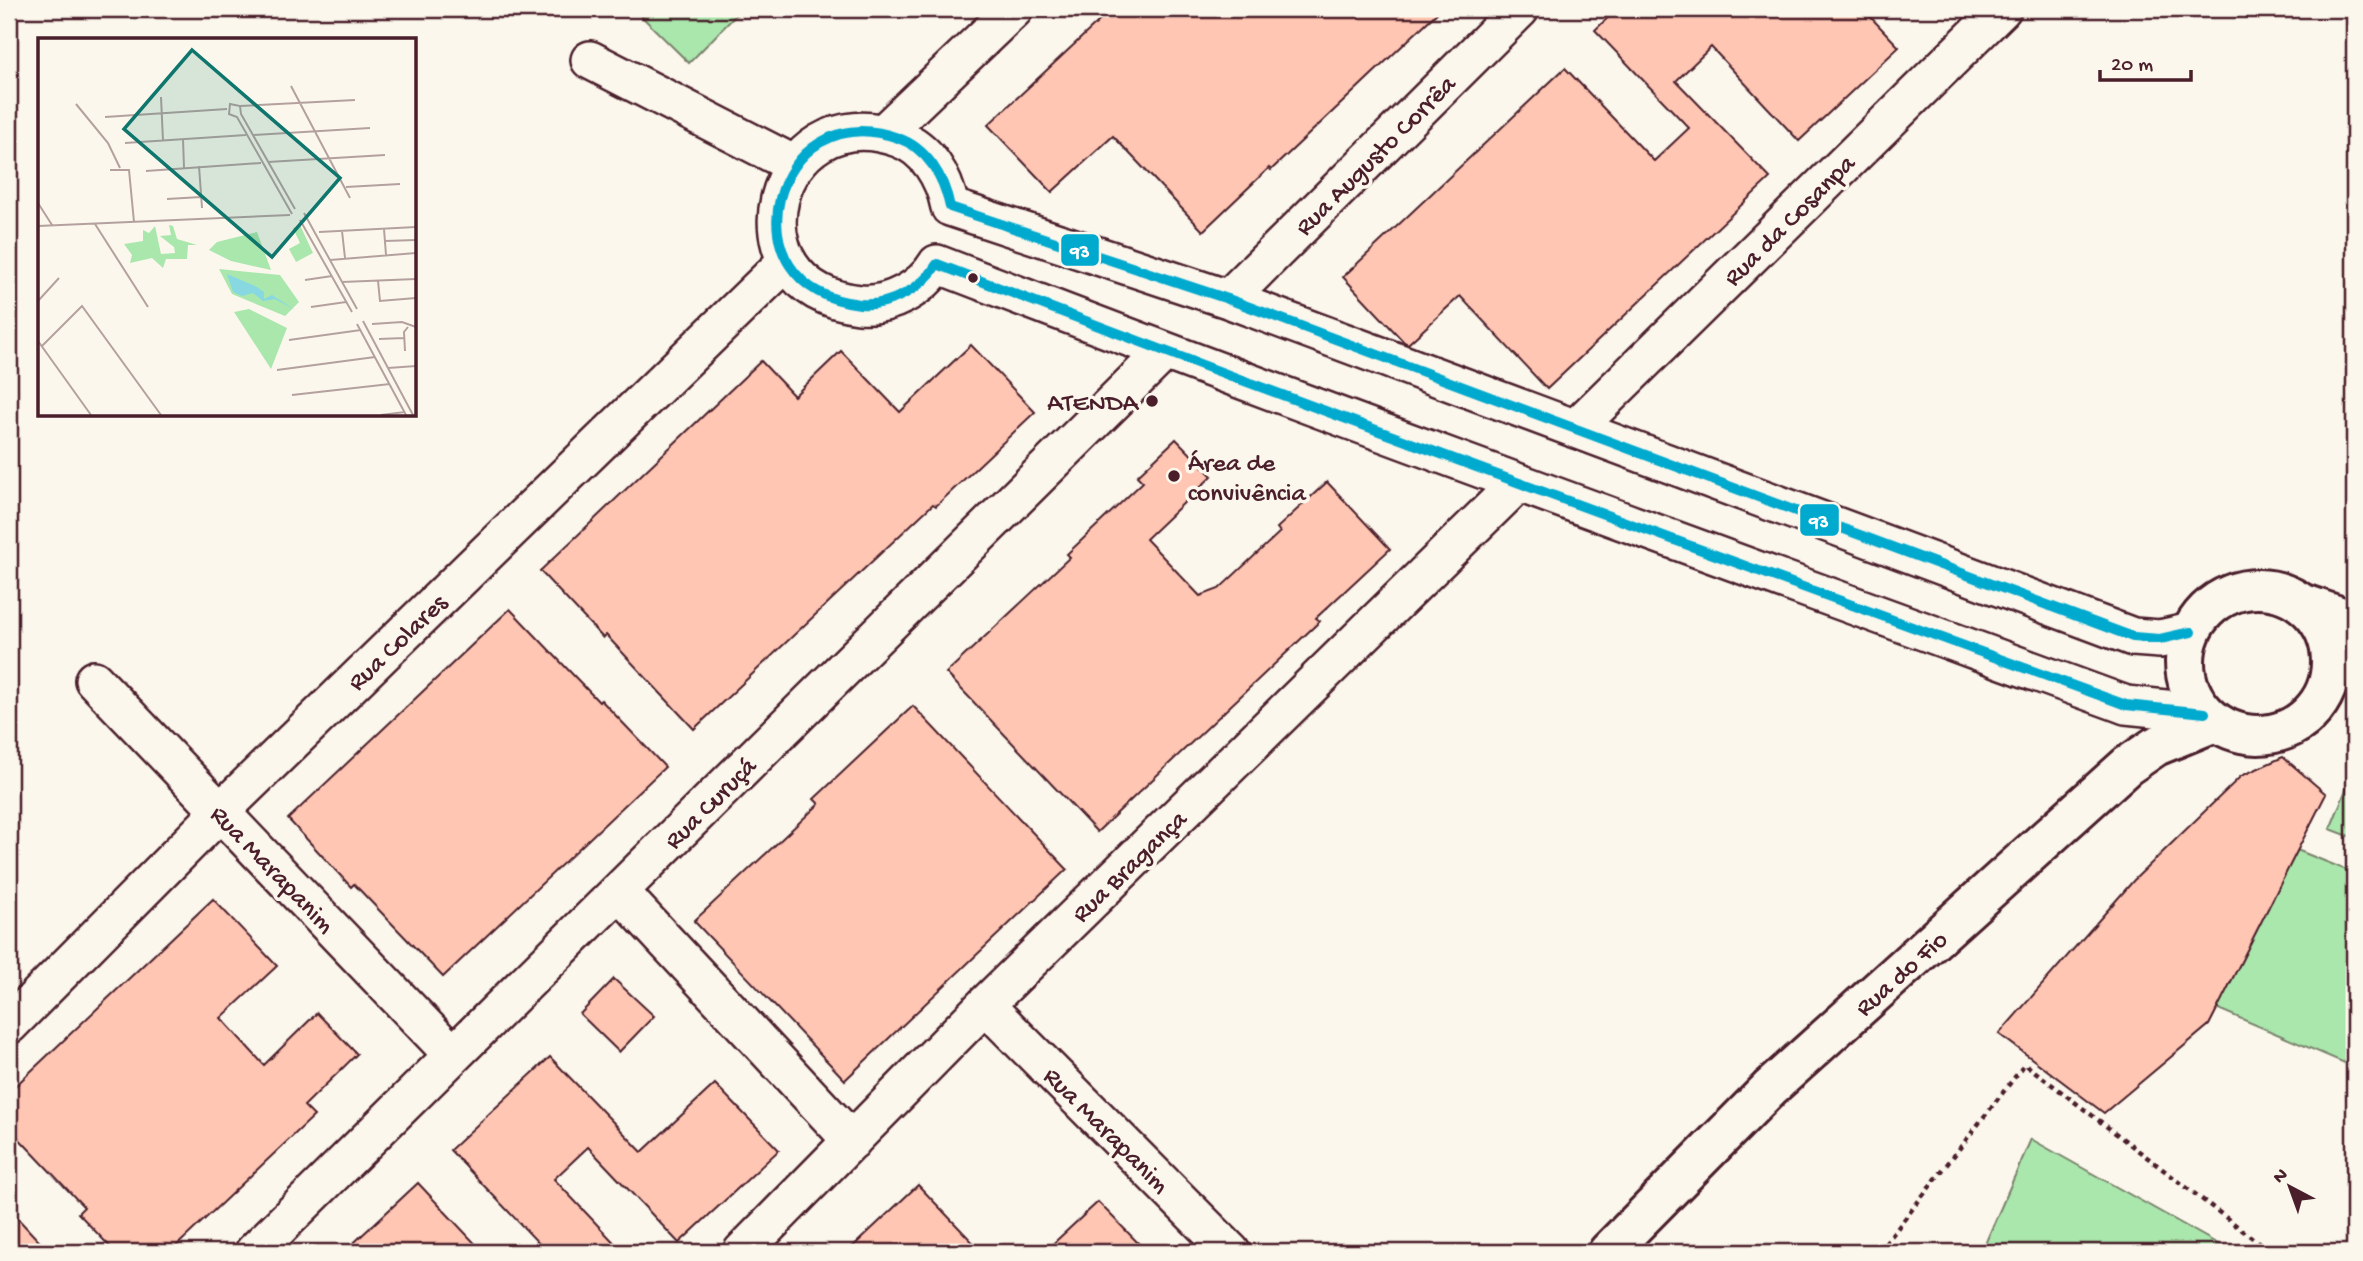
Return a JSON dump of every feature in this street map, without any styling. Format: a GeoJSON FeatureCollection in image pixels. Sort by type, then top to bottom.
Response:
{"type":"FeatureCollection","features":[{"type":"Feature","properties":{"kind":"street"},"geometry":{"type":"LineString","coordinates":[[884,133],[1014,9]]}},
{"type":"Feature","properties":{"kind":"street","name":"Rua Augusto Corrêa"},"geometry":{"type":"LineString","coordinates":[[1228,299],[1520,9]]}},
{"type":"Feature","properties":{"kind":"street","name":"Rua da Cosanpa"},"geometry":{"type":"LineString","coordinates":[[1575,429],[2002,9]]}},
{"type":"Feature","properties":{"kind":"street"},"geometry":{"type":"LineString","coordinates":[[590,60],[795,165]]}},
{"type":"Feature","properties":{"kind":"street"},"geometry":{"type":"LineString","coordinates":[[2191,632],[2160,639],[2133,638],[1228,299],[950,206],[939,174],[925,155],[903,140],[884,133],[861,131],[841,134],[818,144],[795,165],[779,196],[777,223],[787,261],[799,277],[816,291],[841,302],[866,305],[897,298],[920,284],[937,264],[1164,352],[2126,705],[2210,718],[2244,734],[2274,733],[2301,720],[2338,698],[2329,678],[2331,657],[2326,636],[2316,617],[2301,603]]}},
{"type":"Feature","properties":{"kind":"street","name":"Rua Colares"},"geometry":{"type":"LineString","coordinates":[[9,1025],[220,812],[787,261]]}},
{"type":"Feature","properties":{"kind":"street","name":"Rua Curuçá"},"geometry":{"type":"LineString","coordinates":[[254,1252],[1164,352]]}},
{"type":"Feature","properties":{"kind":"street","name":"Rua Bragança"},"geometry":{"type":"LineString","coordinates":[[742,1252],[985,1005],[1518,483]]}},
{"type":"Feature","properties":{"kind":"street"},"geometry":{"type":"LineString","coordinates":[[2210,718],[2192,696],[2185,675],[2185,653],[2191,632],[2203,614],[2219,600],[2239,592],[2260,589],[2282,593],[2301,603],[2354,621]]}},
{"type":"Feature","properties":{"kind":"street","name":"Rua Marapanim"},"geometry":{"type":"LineString","coordinates":[[94,680],[453,1055]]}},
{"type":"Feature","properties":{"kind":"street","name":"Rua do Fio"},"geometry":{"type":"LineString","coordinates":[[1608,1252],[1770,1088],[2127,766],[2156,746],[2210,718]]}},
{"type":"Feature","properties":{"kind":"street"},"geometry":{"type":"LineString","coordinates":[[619,891],[852,1141]]}},
{"type":"Feature","properties":{"kind":"street","name":"Rua Marapanim"},"geometry":{"type":"LineString","coordinates":[[985,1005],[1231,1252]]}},
{"type":"Feature","properties":{"kind":"path"},"geometry":{"type":"LineString","coordinates":[[1880,1252],[2025,1063],[2267,1249],[2279,1252]]}},
{"type":"Feature","properties":{"kind":"green space"},"geometry":{"type":"Polygon","coordinates":[[[634,9],[740,9],[741,10],[689,63],[634,9]]]}},
{"type":"Feature","properties":{"kind":"green space"},"geometry":{"type":"Polygon","coordinates":[[[2354,770],[2354,838],[2330,829],[2354,770]]]}},
{"type":"Feature","properties":{"kind":"green space"},"geometry":{"type":"Polygon","coordinates":[[[2282,844],[2354,873],[2354,1067],[2216,1008],[2282,844]]]}},
{"type":"Feature","properties":{"kind":"green space"},"geometry":{"type":"Polygon","coordinates":[[[2031,1139],[2232,1252],[1979,1252],[1985,1244],[2031,1139]]]}},
{"type":"Feature","properties":{"kind":"building"},"geometry":{"type":"Polygon","coordinates":[[[1112,9],[1441,9],[1203,231],[1113,136],[1052,192],[988,125],[1112,9]]]}},
{"type":"Feature","properties":{"kind":"building"},"geometry":{"type":"Polygon","coordinates":[[[1617,9],[1863,9],[1899,47],[1799,141],[1711,47],[1676,81],[1770,178],[1547,389],[1460,296],[1408,344],[1404,342],[1343,277],[1565,68],[1654,161],[1689,128],[1595,30],[1617,9]]]}},
{"type":"Feature","properties":{"kind":"building"},"geometry":{"type":"Polygon","coordinates":[[[971,345],[1035,412],[694,729],[606,635],[603,638],[540,571],[761,361],[794,396],[841,351],[900,412],[971,345]]]}},
{"type":"Feature","properties":{"kind":"building"},"geometry":{"type":"Polygon","coordinates":[[[1176,439],[1212,476],[1146,539],[1200,596],[1219,589],[1280,532],[1277,528],[1327,482],[1390,549],[1316,618],[1320,621],[1097,832],[946,673],[1070,557],[1067,554],[1143,482],[1137,476],[1176,439]]]}},
{"type":"Feature","properties":{"kind":"building"},"geometry":{"type":"Polygon","coordinates":[[[510,609],[665,767],[443,977],[354,884],[351,887],[288,819],[510,609]]]}},
{"type":"Feature","properties":{"kind":"building"},"geometry":{"type":"Polygon","coordinates":[[[913,706],[1067,869],[845,1080],[694,921],[819,804],[814,799],[913,706]]]}},
{"type":"Feature","properties":{"kind":"building"},"geometry":{"type":"Polygon","coordinates":[[[2283,757],[2326,794],[2209,1025],[2104,1113],[1999,1034],[2134,880],[2241,776],[2283,757]]]}},
{"type":"Feature","properties":{"kind":"building"},"geometry":{"type":"Polygon","coordinates":[[[213,899],[277,966],[221,1018],[264,1065],[317,1013],[357,1054],[304,1106],[314,1116],[170,1252],[115,1252],[78,1213],[84,1207],[9,1128],[9,1092],[213,899]]]}},
{"type":"Feature","properties":{"kind":"building"},"geometry":{"type":"Polygon","coordinates":[[[614,979],[654,1016],[619,1052],[580,1014],[614,979]]]}},
{"type":"Feature","properties":{"kind":"building"},"geometry":{"type":"Polygon","coordinates":[[[550,1057],[642,1152],[715,1084],[779,1150],[679,1243],[588,1147],[554,1179],[623,1252],[547,1252],[450,1150],[550,1057]]]}},
{"type":"Feature","properties":{"kind":"building"},"geometry":{"type":"Polygon","coordinates":[[[418,1183],[483,1252],[344,1252],[418,1183]]]}},
{"type":"Feature","properties":{"kind":"building"},"geometry":{"type":"Polygon","coordinates":[[[918,1185],[982,1252],[847,1252],[864,1236],[918,1185]]]}},
{"type":"Feature","properties":{"kind":"building"},"geometry":{"type":"Polygon","coordinates":[[[1098,1202],[1147,1252],[1044,1252],[1098,1202]]]}},
{"type":"Feature","properties":{"kind":"building"},"geometry":{"type":"Polygon","coordinates":[[[9,1209],[49,1252],[9,1252],[9,1209]]]}},
{"type":"Feature","properties":{"kind":"transit line","name":"93"},"geometry":{"type":"LineString","coordinates":[[2191,632],[2160,639],[2133,637],[1228,299],[950,207],[933,165],[918,149],[898,138],[855,132],[820,143],[794,167],[780,199],[778,233],[790,265],[817,291],[860,304],[882,302],[914,288],[937,264],[1382,432],[2126,705],[2205,713]]}},
{"type":"Feature","properties":{"kind":"place","name":"ATENDA"},"geometry":{"type":"Point","coordinates":[1152,401]}},
{"type":"Feature","properties":{"kind":"place","name":"Área de convivência"},"geometry":{"type":"Point","coordinates":[1174,476]}}]}
